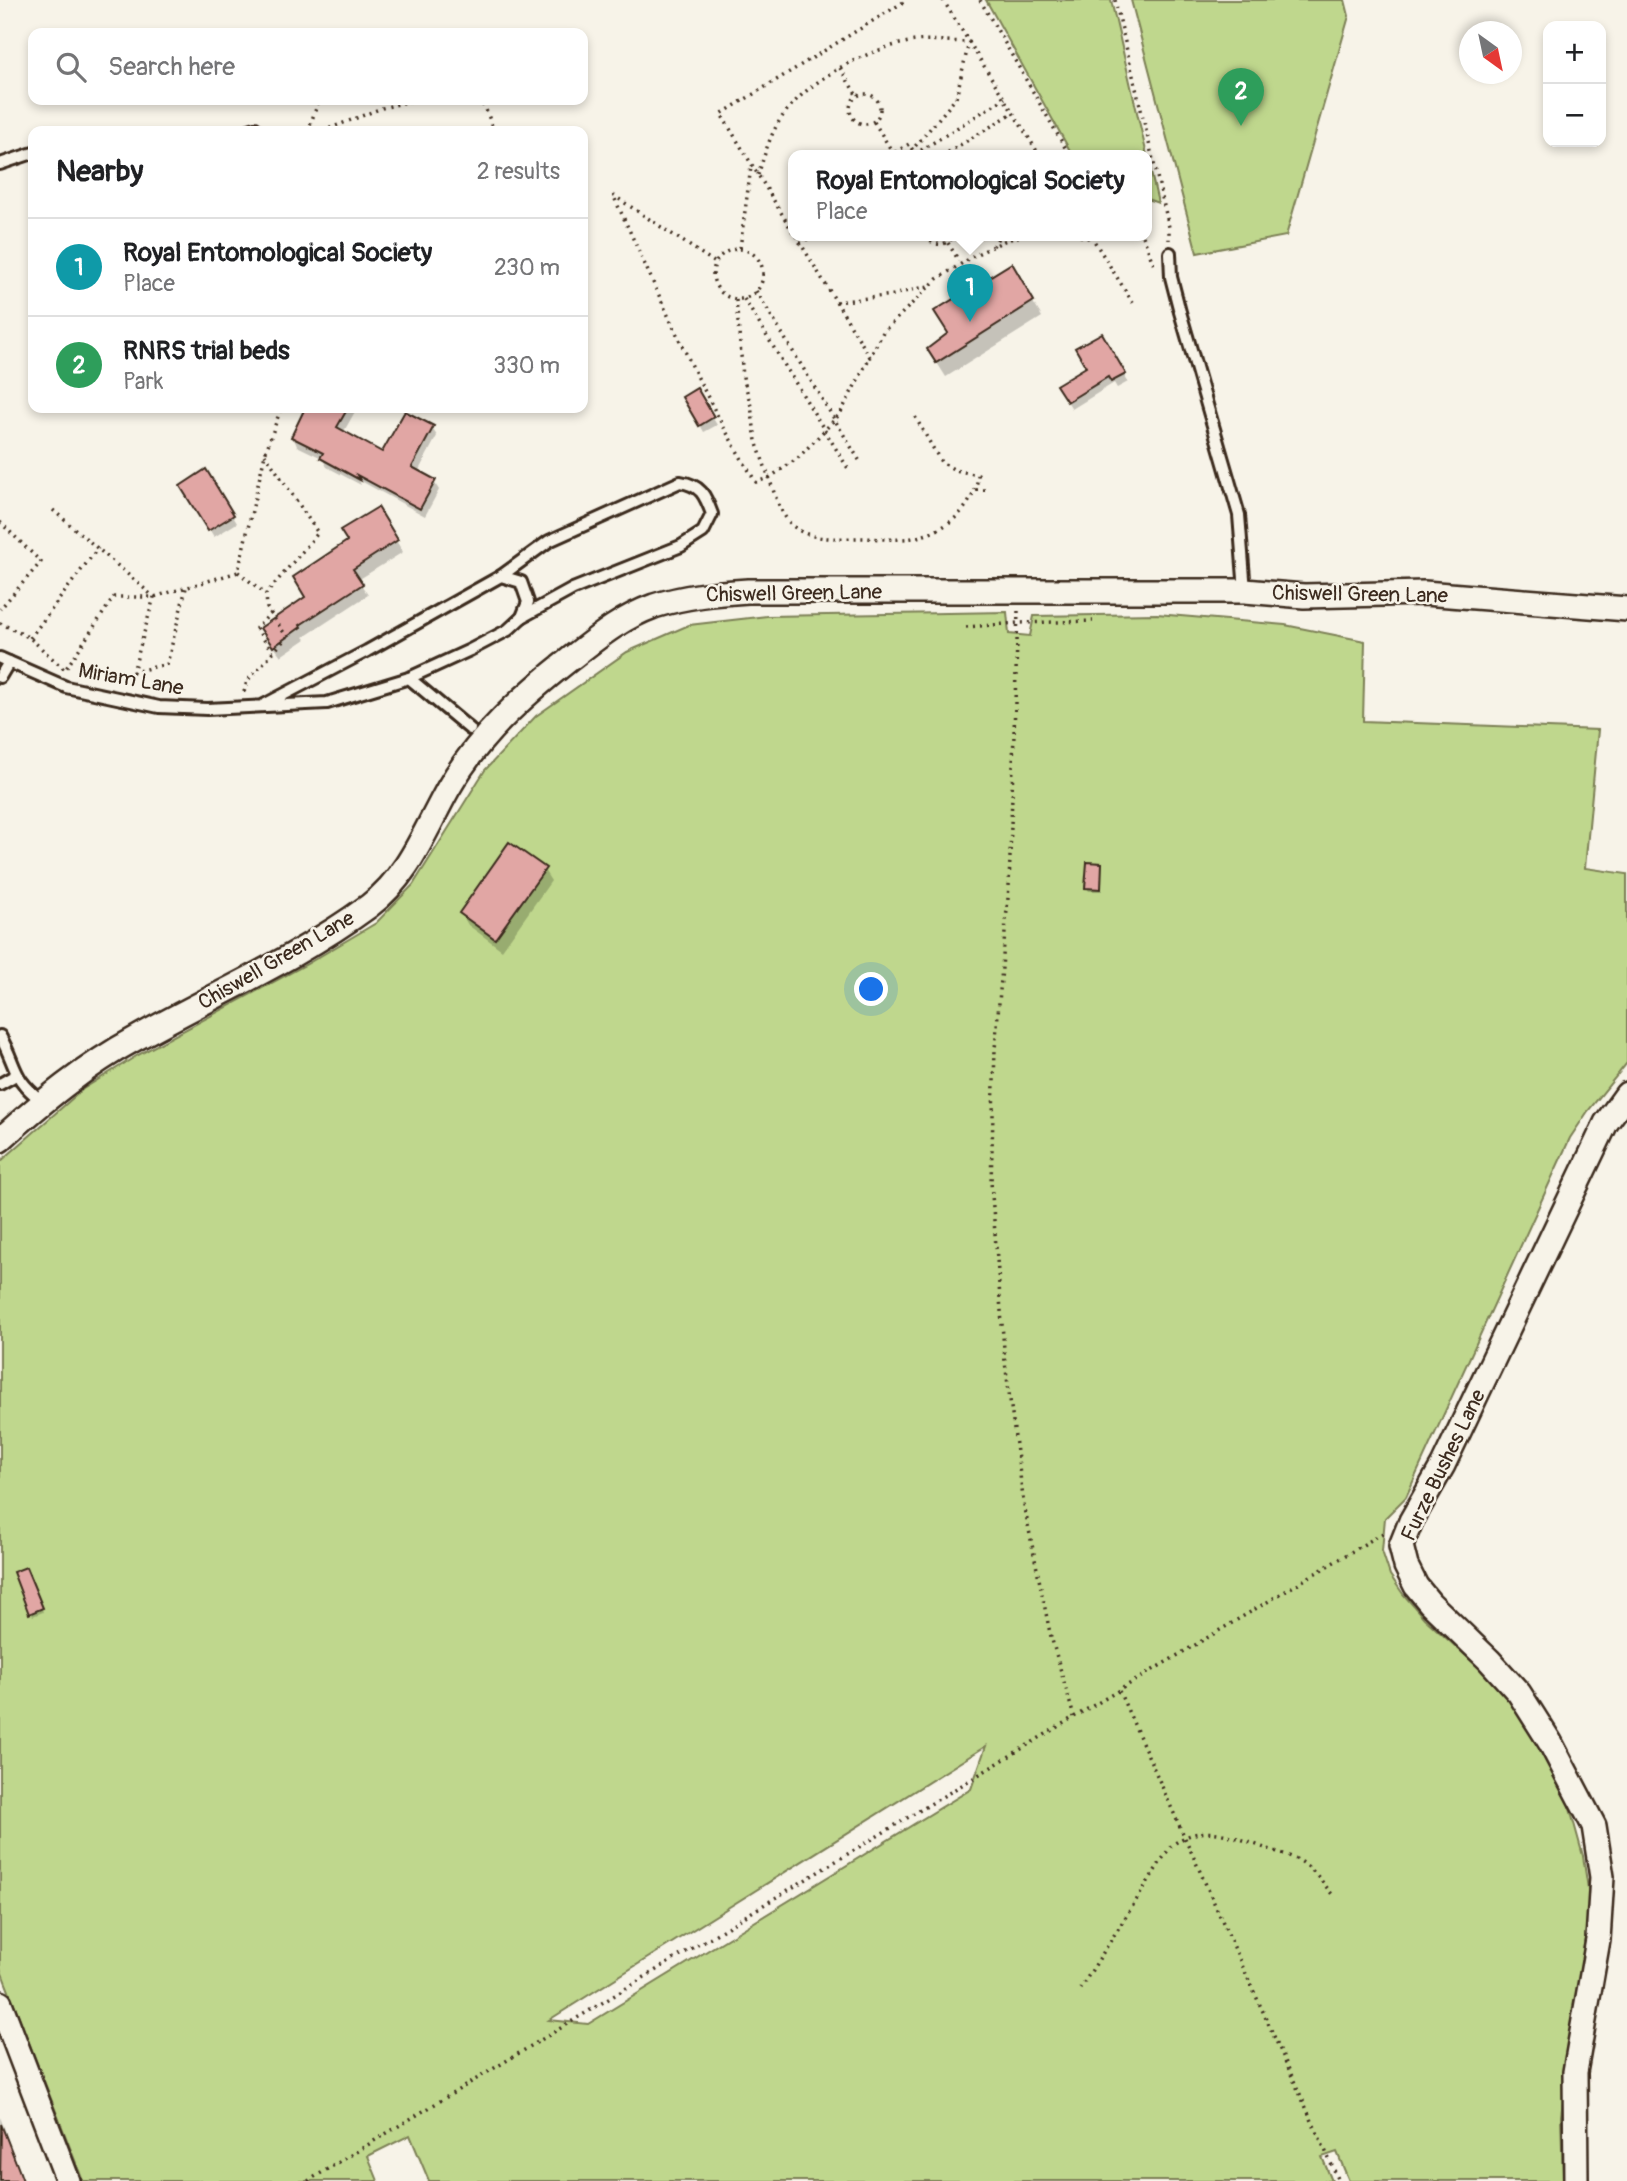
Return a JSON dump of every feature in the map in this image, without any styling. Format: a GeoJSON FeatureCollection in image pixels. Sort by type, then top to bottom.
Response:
{"type":"FeatureCollection","features":[{"type":"Feature","properties":{"kind":"street","name":"Chiswell Green Lane"},"geometry":{"type":"LineString","coordinates":[[0,1140],[43,1101],[80,1073],[133,1040],[307,947],[390,889],[407,867],[448,789],[482,741],[531,690],[613,625],[654,607],[697,594],[748,590],[1245,591],[1304,596],[1424,593],[1627,609]]}},
{"type":"Feature","properties":{"kind":"street","name":"Furze Bushes Lane"},"geometry":{"type":"LineString","coordinates":[[1577,2181],[1575,2072],[1598,1940],[1602,1877],[1594,1826],[1550,1742],[1519,1693],[1416,1586],[1406,1566],[1402,1546],[1411,1521],[1443,1465],[1606,1123],[1627,1094]]}},
{"type":"Feature","properties":{"kind":"street"},"geometry":{"type":"LineString","coordinates":[[0,2003],[68,2181]]}},
{"type":"Feature","properties":{"kind":"lane"},"geometry":{"type":"LineString","coordinates":[[0,164],[28,155]]}},
{"type":"Feature","properties":{"kind":"lane"},"geometry":{"type":"LineString","coordinates":[[1170,253],[1171,277],[1180,312],[1239,515],[1245,591]]}},
{"type":"Feature","properties":{"kind":"lane","name":"Miriam Lane"},"geometry":{"type":"LineString","coordinates":[[5,660],[66,687],[150,705],[207,709],[327,703],[409,678],[508,630],[522,617],[573,589],[681,546],[703,532],[712,514],[703,493],[693,484],[680,482],[549,541],[501,576],[262,706]]}},
{"type":"Feature","properties":{"kind":"lane"},"geometry":{"type":"LineString","coordinates":[[501,576],[521,582],[528,602],[522,617]]}},
{"type":"Feature","properties":{"kind":"lane"},"geometry":{"type":"LineString","coordinates":[[0,677],[5,660]]}},
{"type":"Feature","properties":{"kind":"lane"},"geometry":{"type":"LineString","coordinates":[[409,678],[470,729]]}},
{"type":"Feature","properties":{"kind":"lane"},"geometry":{"type":"LineString","coordinates":[[0,1036],[16,1076],[25,1088],[43,1101]]}},
{"type":"Feature","properties":{"kind":"lane"},"geometry":{"type":"LineString","coordinates":[[0,1084],[16,1076]]}},
{"type":"Feature","properties":{"kind":"path"},"geometry":{"type":"LineString","coordinates":[[788,223],[721,114],[908,0]]}},
{"type":"Feature","properties":{"kind":"path"},"geometry":{"type":"LineString","coordinates":[[943,0],[1036,150]]}},
{"type":"Feature","properties":{"kind":"path"},"geometry":{"type":"LineString","coordinates":[[980,0],[1066,150]]}},
{"type":"Feature","properties":{"kind":"path"},"geometry":{"type":"LineString","coordinates":[[1115,0],[1151,150]]}},
{"type":"Feature","properties":{"kind":"path"},"geometry":{"type":"LineString","coordinates":[[758,175],[779,121],[796,99],[840,68],[874,50],[917,41],[969,42]]}},
{"type":"Feature","properties":{"kind":"path"},"geometry":{"type":"LineString","coordinates":[[899,150],[909,144],[912,150],[956,98],[969,42]]}},
{"type":"Feature","properties":{"kind":"path"},"geometry":{"type":"LineString","coordinates":[[840,68],[857,96]]}},
{"type":"Feature","properties":{"kind":"path"},"geometry":{"type":"LineString","coordinates":[[864,93],[872,95],[879,102],[880,113],[874,122],[861,124],[852,117],[851,103],[857,96],[864,93]]}},
{"type":"Feature","properties":{"kind":"path"},"geometry":{"type":"LineString","coordinates":[[921,150],[1005,98]]}},
{"type":"Feature","properties":{"kind":"path"},"geometry":{"type":"LineString","coordinates":[[310,126],[317,105]]}},
{"type":"Feature","properties":{"kind":"path"},"geometry":{"type":"LineString","coordinates":[[336,126],[394,105]]}},
{"type":"Feature","properties":{"kind":"path"},"geometry":{"type":"LineString","coordinates":[[483,105],[492,126]]}},
{"type":"Feature","properties":{"kind":"path"},"geometry":{"type":"LineString","coordinates":[[952,150],[1013,113]]}},
{"type":"Feature","properties":{"kind":"path"},"geometry":{"type":"LineString","coordinates":[[874,122],[888,150]]}},
{"type":"Feature","properties":{"kind":"path"},"geometry":{"type":"LineString","coordinates":[[1152,156],[1169,227],[1170,253]]}},
{"type":"Feature","properties":{"kind":"path"},"geometry":{"type":"LineString","coordinates":[[740,248],[751,165]]}},
{"type":"Feature","properties":{"kind":"path"},"geometry":{"type":"LineString","coordinates":[[714,262],[613,195],[710,401],[756,482],[769,478],[798,458],[835,420],[883,332],[930,285],[993,246],[1006,241]]}},
{"type":"Feature","properties":{"kind":"path"},"geometry":{"type":"LineString","coordinates":[[798,241],[870,357]]}},
{"type":"Feature","properties":{"kind":"path"},"geometry":{"type":"LineString","coordinates":[[800,244],[804,241]]}},
{"type":"Feature","properties":{"kind":"path"},"geometry":{"type":"LineString","coordinates":[[929,241],[940,246],[948,243],[959,261]]}},
{"type":"Feature","properties":{"kind":"path"},"geometry":{"type":"LineString","coordinates":[[993,246],[996,241]]}},
{"type":"Feature","properties":{"kind":"path"},"geometry":{"type":"LineString","coordinates":[[1094,241],[1135,306]]}},
{"type":"Feature","properties":{"kind":"path"},"geometry":{"type":"LineString","coordinates":[[740,248],[755,255],[762,265],[762,281],[756,291],[744,299],[736,300],[721,294],[712,281],[714,262],[729,250],[740,248]]}},
{"type":"Feature","properties":{"kind":"path"},"geometry":{"type":"LineString","coordinates":[[836,302],[893,295],[930,285]]}},
{"type":"Feature","properties":{"kind":"path"},"geometry":{"type":"LineString","coordinates":[[756,291],[861,463]]}},
{"type":"Feature","properties":{"kind":"path"},"geometry":{"type":"LineString","coordinates":[[744,299],[849,470]]}},
{"type":"Feature","properties":{"kind":"path"},"geometry":{"type":"LineString","coordinates":[[736,300],[743,377],[756,441],[786,519],[797,529],[830,539],[905,539],[936,530],[964,511],[976,490],[978,475],[955,470],[941,462],[913,413]]}},
{"type":"Feature","properties":{"kind":"path"},"geometry":{"type":"LineString","coordinates":[[237,572],[265,454],[279,413]]}},
{"type":"Feature","properties":{"kind":"path"},"geometry":{"type":"LineString","coordinates":[[240,707],[247,681],[287,637],[267,608],[266,594],[318,533],[265,454]]}},
{"type":"Feature","properties":{"kind":"path"},"geometry":{"type":"LineString","coordinates":[[976,490],[989,490]]}},
{"type":"Feature","properties":{"kind":"path"},"geometry":{"type":"LineString","coordinates":[[53,510],[154,597]]}},
{"type":"Feature","properties":{"kind":"path"},"geometry":{"type":"LineString","coordinates":[[0,522],[41,562],[0,610]]}},
{"type":"Feature","properties":{"kind":"path"},"geometry":{"type":"LineString","coordinates":[[30,638],[98,548]]}},
{"type":"Feature","properties":{"kind":"path"},"geometry":{"type":"LineString","coordinates":[[0,623],[30,638],[65,670],[114,597],[154,597],[237,572]]}},
{"type":"Feature","properties":{"kind":"path"},"geometry":{"type":"LineString","coordinates":[[237,572],[266,594]]}},
{"type":"Feature","properties":{"kind":"path"},"geometry":{"type":"LineString","coordinates":[[154,597],[133,672],[167,664],[186,588]]}},
{"type":"Feature","properties":{"kind":"path"},"geometry":{"type":"LineString","coordinates":[[1018,592],[1009,886],[995,1049],[991,1182],[1005,1362],[1024,1505],[1050,1633],[1074,1717]]}},
{"type":"Feature","properties":{"kind":"path"},"geometry":{"type":"LineString","coordinates":[[271,613],[256,628],[273,653]]}},
{"type":"Feature","properties":{"kind":"path"},"geometry":{"type":"LineString","coordinates":[[966,627],[1093,621]]}},
{"type":"Feature","properties":{"kind":"path"},"geometry":{"type":"LineString","coordinates":[[309,2181],[1074,1717],[1379,1535],[1411,1521]]}},
{"type":"Feature","properties":{"kind":"path"},"geometry":{"type":"LineString","coordinates":[[1119,1691],[1339,2181]]}},
{"type":"Feature","properties":{"kind":"path"},"geometry":{"type":"LineString","coordinates":[[1080,1989],[1170,1847],[1184,1836],[1207,1832],[1228,1835],[1298,1860],[1315,1873],[1332,1894]]}},
{"type":"Feature","properties":{"kind":"green space"},"geometry":{"type":"Polygon","coordinates":[[[986,0],[1111,0],[1146,150],[1070,150],[986,0]]]}},
{"type":"Feature","properties":{"kind":"green space"},"geometry":{"type":"Polygon","coordinates":[[[1131,0],[1345,0],[1349,16],[1286,236],[1197,253],[1131,0]]]}},
{"type":"Feature","properties":{"kind":"green space"},"geometry":{"type":"Polygon","coordinates":[[[1152,177],[1158,203],[1152,201],[1152,177]]]}},
{"type":"Feature","properties":{"kind":"green space"},"geometry":{"type":"Polygon","coordinates":[[[1007,612],[1009,634],[1030,636],[1034,616],[1157,614],[1285,625],[1365,641],[1363,721],[1598,730],[1585,868],[1627,874],[1627,1063],[1570,1138],[1406,1497],[1385,1518],[1382,1551],[1390,1575],[1403,1594],[1424,1618],[1495,1682],[1525,1722],[1569,1805],[1583,1856],[1589,1895],[1561,2116],[1563,2181],[1349,2181],[1337,2152],[1322,2157],[1332,2181],[429,2181],[410,2135],[368,2156],[378,2181],[83,2181],[0,1968],[0,1162],[83,1089],[138,1055],[307,964],[376,923],[413,885],[485,770],[536,716],[627,652],[689,625],[767,616],[1007,612]],[[986,1746],[549,2020],[588,2024],[971,1789],[986,1746]]]}},
{"type":"Feature","properties":{"kind":"building"},"geometry":{"type":"Polygon","coordinates":[[[1012,263],[1034,301],[936,363],[927,349],[948,333],[934,311],[1012,263]]]}},
{"type":"Feature","properties":{"kind":"building"},"geometry":{"type":"Polygon","coordinates":[[[1102,333],[1126,374],[1111,382],[1108,377],[1067,402],[1056,385],[1086,367],[1075,348],[1102,333]]]}},
{"type":"Feature","properties":{"kind":"building"},"geometry":{"type":"Polygon","coordinates":[[[697,388],[714,417],[699,426],[682,397],[697,388]]]}},
{"type":"Feature","properties":{"kind":"building"},"geometry":{"type":"Polygon","coordinates":[[[303,413],[345,413],[337,427],[382,452],[404,413],[409,413],[434,426],[412,467],[436,480],[420,509],[320,458],[323,453],[291,437],[303,413]]]}},
{"type":"Feature","properties":{"kind":"building"},"geometry":{"type":"Polygon","coordinates":[[[206,469],[234,515],[208,531],[180,486],[206,469]]]}},
{"type":"Feature","properties":{"kind":"building"},"geometry":{"type":"Polygon","coordinates":[[[378,507],[398,540],[353,569],[363,584],[300,625],[301,627],[273,647],[260,628],[305,597],[293,577],[347,541],[340,530],[378,507]]]}},
{"type":"Feature","properties":{"kind":"building"},"geometry":{"type":"Polygon","coordinates":[[[509,842],[546,868],[495,939],[459,913],[509,842]]]}},
{"type":"Feature","properties":{"kind":"building"},"geometry":{"type":"Polygon","coordinates":[[[1087,862],[1102,863],[1101,889],[1085,888],[1087,862]]]}},
{"type":"Feature","properties":{"kind":"building"},"geometry":{"type":"Polygon","coordinates":[[[26,1567],[43,1608],[29,1614],[13,1572],[26,1567]]]}},
{"type":"Feature","properties":{"kind":"building"},"geometry":{"type":"Polygon","coordinates":[[[1,2124],[19,2170],[23,2181],[0,2181],[1,2124]]]}},
{"type":"Feature","properties":{"kind":"place","name":"RNRS trial beds"},"geometry":{"type":"Point","coordinates":[1241,126]}},
{"type":"Feature","properties":{"kind":"place","name":"Royal Entomological Society"},"geometry":{"type":"Point","coordinates":[970,322]}}]}
